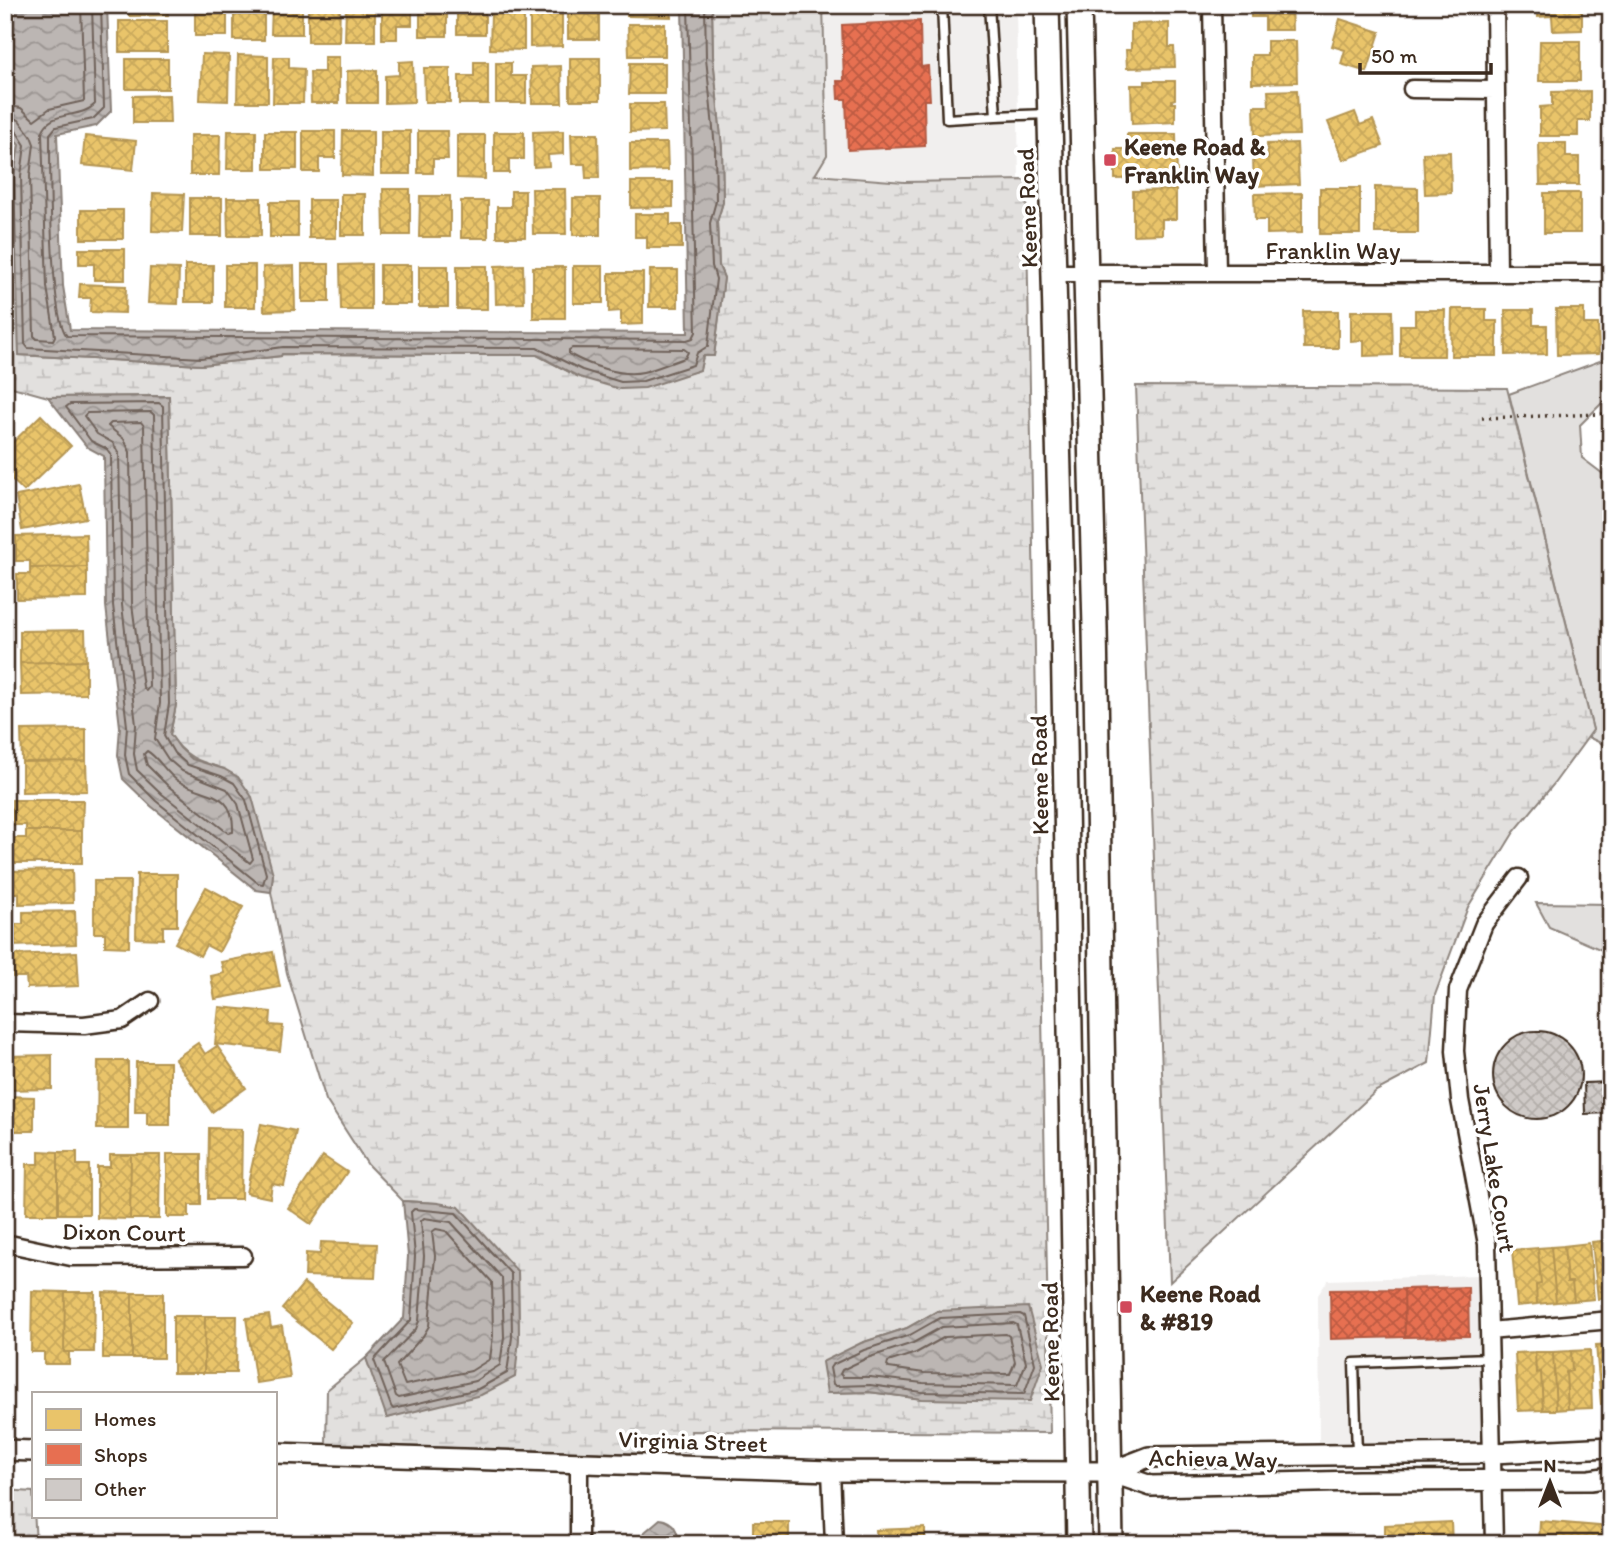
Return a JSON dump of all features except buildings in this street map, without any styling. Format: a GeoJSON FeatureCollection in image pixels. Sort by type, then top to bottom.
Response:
{"type":"FeatureCollection","features":[{"type":"Feature","properties":{"kind":"main road","name":"Keene Road"},"geometry":{"type":"LineString","coordinates":[[1047,5],[1063,629],[1079,1544]]}},
{"type":"Feature","properties":{"kind":"main road"},"geometry":{"type":"LineString","coordinates":[[1079,5],[1096,628],[1111,1544]]}},
{"type":"Feature","properties":{"kind":"street"},"geometry":{"type":"LineString","coordinates":[[1212,5],[1217,272]]}},
{"type":"Feature","properties":{"kind":"street"},"geometry":{"type":"LineString","coordinates":[[1495,5],[1498,273]]}},
{"type":"Feature","properties":{"kind":"street"},"geometry":{"type":"LineString","coordinates":[[1412,89],[1495,90]]}},
{"type":"Feature","properties":{"kind":"street","name":"Franklin Way"},"geometry":{"type":"LineString","coordinates":[[1055,272],[1611,273]]}},
{"type":"Feature","properties":{"kind":"street","name":"Jerry Lake Court"},"geometry":{"type":"LineString","coordinates":[[1494,1544],[1487,1244],[1460,1100],[1455,1051],[1458,990],[1483,924],[1519,878]]}},
{"type":"Feature","properties":{"kind":"street"},"geometry":{"type":"LineString","coordinates":[[5,1023],[84,1025],[122,1020],[150,1001]]}},
{"type":"Feature","properties":{"kind":"street","name":"Dixon Court"},"geometry":{"type":"LineString","coordinates":[[5,1243],[71,1257],[243,1256]]}},
{"type":"Feature","properties":{"kind":"street"},"geometry":{"type":"LineString","coordinates":[[1489,1331],[1611,1320]]}},
{"type":"Feature","properties":{"kind":"street","name":"Achieva Way"},"geometry":{"type":"LineString","coordinates":[[1110,1472],[1149,1458],[1493,1452],[1611,1447]]}},
{"type":"Feature","properties":{"kind":"street"},"geometry":{"type":"LineString","coordinates":[[5,1450],[32,1451]]}},
{"type":"Feature","properties":{"kind":"street","name":"Virginia Street"},"geometry":{"type":"LineString","coordinates":[[276,1453],[831,1471],[1110,1472]]}},
{"type":"Feature","properties":{"kind":"street"},"geometry":{"type":"LineString","coordinates":[[579,1462],[579,1544]]}},
{"type":"Feature","properties":{"kind":"street"},"geometry":{"type":"LineString","coordinates":[[831,1471],[834,1544]]}},
{"type":"Feature","properties":{"kind":"street","name":"Achieva Way"},"geometry":{"type":"LineString","coordinates":[[1110,1472],[1151,1486],[1358,1481],[1494,1482],[1590,1480],[1611,1477]]}},
{"type":"Feature","properties":{"kind":"lane"},"geometry":{"type":"LineString","coordinates":[[942,5],[947,119],[1050,113]]}},
{"type":"Feature","properties":{"kind":"lane"},"geometry":{"type":"LineString","coordinates":[[989,5],[996,116]]}},
{"type":"Feature","properties":{"kind":"lane"},"geometry":{"type":"LineString","coordinates":[[1357,1454],[1354,1363],[1489,1358]]}},
{"type":"Feature","properties":{"kind":"path"},"geometry":{"type":"LineString","coordinates":[[1482,418],[1604,414]]}},
{"type":"Feature","properties":{"kind":"shaded area"},"geometry":{"type":"Polygon","coordinates":[[[823,5],[1016,5],[1019,181],[904,182],[814,175],[827,155],[823,5]]]}},
{"type":"Feature","properties":{"kind":"shaded area"},"geometry":{"type":"Polygon","coordinates":[[[1479,1275],[1483,1442],[1319,1445],[1318,1295],[1328,1280],[1479,1275]]]}},
{"type":"Feature","properties":{"kind":"green space"},"geometry":{"type":"Polygon","coordinates":[[[712,5],[823,5],[827,155],[815,175],[904,182],[1026,180],[1050,1433],[691,1431],[692,1451],[641,1454],[326,1444],[327,1390],[366,1358],[388,1418],[514,1377],[519,1338],[518,1272],[438,1203],[403,1201],[368,1165],[326,1100],[287,973],[271,892],[273,874],[224,769],[193,758],[170,735],[176,705],[169,396],[48,397],[5,385],[5,127],[19,145],[14,175],[19,355],[201,365],[281,354],[537,355],[579,377],[682,375],[700,370],[703,356],[714,356],[724,278],[719,266],[717,222],[723,202],[722,148],[713,57],[712,5]],[[938,1311],[907,1328],[861,1343],[828,1393],[869,1392],[922,1399],[938,1311]]]}},
{"type":"Feature","properties":{"kind":"green space"},"geometry":{"type":"Polygon","coordinates":[[[1611,357],[1611,400],[1604,401],[1580,425],[1582,458],[1611,480],[1611,748],[1588,737],[1593,730],[1509,394],[1611,357]]]}},
{"type":"Feature","properties":{"kind":"green space"},"geometry":{"type":"Polygon","coordinates":[[[1136,386],[1507,388],[1593,730],[1514,832],[1468,907],[1435,995],[1429,1063],[1376,1091],[1170,1282],[1136,386]]]}},
{"type":"Feature","properties":{"kind":"green space"},"geometry":{"type":"Polygon","coordinates":[[[1536,903],[1611,904],[1611,954],[1549,927],[1536,903]]]}},
{"type":"Feature","properties":{"kind":"green space"},"geometry":{"type":"Polygon","coordinates":[[[5,1490],[32,1492],[36,1544],[5,1544],[5,1490]]]}},
{"type":"Feature","properties":{"kind":"water"},"geometry":{"type":"Polygon","coordinates":[[[5,5],[107,5],[111,111],[96,126],[57,134],[63,286],[70,330],[688,333],[682,5],[712,5],[713,57],[722,148],[723,202],[717,222],[719,266],[724,278],[714,356],[703,356],[700,370],[645,388],[620,389],[579,377],[537,355],[282,354],[201,365],[19,355],[14,175],[19,145],[5,127],[5,5]]]}},
{"type":"Feature","properties":{"kind":"water"},"geometry":{"type":"Polygon","coordinates":[[[169,396],[176,705],[170,734],[192,759],[224,769],[238,777],[252,797],[273,874],[271,892],[256,890],[151,806],[123,779],[118,755],[120,727],[106,606],[104,456],[87,447],[48,397],[169,396]]]}},
{"type":"Feature","properties":{"kind":"water"},"geometry":{"type":"Polygon","coordinates":[[[403,1201],[459,1207],[518,1272],[519,1338],[515,1377],[481,1395],[387,1418],[366,1358],[404,1318],[408,1256],[403,1201]]]}},
{"type":"Feature","properties":{"kind":"water"},"geometry":{"type":"Polygon","coordinates":[[[1028,1307],[1043,1364],[1030,1401],[922,1399],[869,1392],[827,1393],[822,1362],[861,1343],[907,1328],[937,1311],[1028,1307]]]}},
{"type":"Feature","properties":{"kind":"water"},"geometry":{"type":"Polygon","coordinates":[[[660,1519],[674,1527],[679,1544],[626,1544],[639,1537],[660,1519]]]}},
{"type":"Feature","properties":{"kind":"place","name":"Keene Road & Franklin Way"},"geometry":{"type":"Point","coordinates":[1110,160]}},
{"type":"Feature","properties":{"kind":"place","name":"Keene Road & #819"},"geometry":{"type":"Point","coordinates":[1126,1307]}}]}
